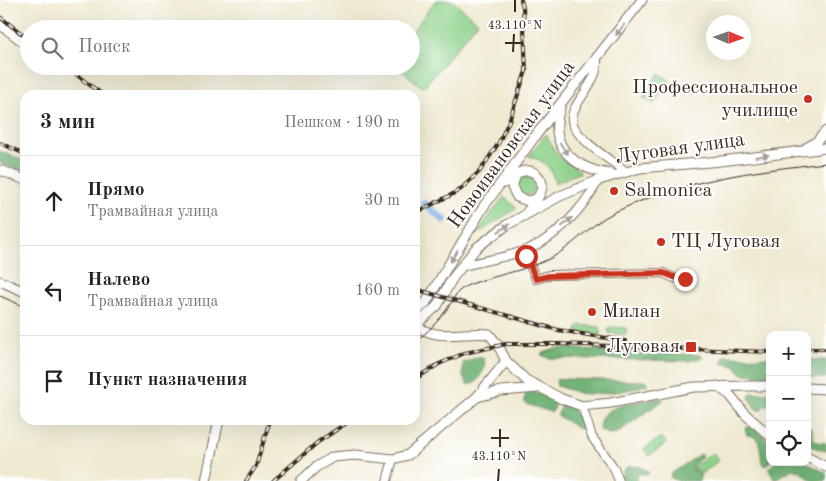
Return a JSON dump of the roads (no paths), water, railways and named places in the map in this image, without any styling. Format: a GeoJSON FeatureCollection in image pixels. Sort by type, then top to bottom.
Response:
{"type":"FeatureCollection","features":[{"type":"Feature","properties":{"kind":"main road","name":"Новоивановская улица"},"geometry":{"type":"LineString","coordinates":[[420,308],[425,304],[479,213],[561,103],[597,60],[642,0]]}},
{"type":"Feature","properties":{"kind":"main road"},"geometry":{"type":"LineString","coordinates":[[561,103],[556,125],[561,147],[575,161],[589,169],[617,174]]}},
{"type":"Feature","properties":{"kind":"main road"},"geometry":{"type":"LineString","coordinates":[[804,150],[816,142],[826,131]]}},
{"type":"Feature","properties":{"kind":"main road","name":"Луговая улица"},"geometry":{"type":"LineString","coordinates":[[420,320],[436,306],[460,267],[476,248],[525,215],[560,196],[599,180],[640,168],[723,161],[826,148]]}},
{"type":"Feature","properties":{"kind":"main road"},"geometry":{"type":"LineString","coordinates":[[520,158],[512,183],[514,194],[524,201],[560,196]]}},
{"type":"Feature","properties":{"kind":"main road"},"geometry":{"type":"LineString","coordinates":[[0,170],[20,178]]}},
{"type":"Feature","properties":{"kind":"main road"},"geometry":{"type":"LineString","coordinates":[[499,186],[524,171],[531,171],[537,174],[542,186],[540,193],[525,215]]}},
{"type":"Feature","properties":{"kind":"main road"},"geometry":{"type":"LineString","coordinates":[[0,281],[20,290]]}},
{"type":"Feature","properties":{"kind":"main road"},"geometry":{"type":"LineString","coordinates":[[420,329],[432,334],[489,334],[498,345],[506,361],[526,380],[538,388],[582,406],[611,403],[694,388],[766,386]]}},
{"type":"Feature","properties":{"kind":"main road"},"geometry":{"type":"LineString","coordinates":[[301,481],[316,467],[333,457],[356,455],[392,459],[408,455],[477,397],[506,361]]}},
{"type":"Feature","properties":{"kind":"main road"},"geometry":{"type":"LineString","coordinates":[[717,386],[730,395],[738,406],[766,433]]}},
{"type":"Feature","properties":{"kind":"main road"},"geometry":{"type":"LineString","coordinates":[[738,406],[735,394],[737,389],[742,386]]}},
{"type":"Feature","properties":{"kind":"main road"},"geometry":{"type":"LineString","coordinates":[[477,397],[501,391],[538,388]]}},
{"type":"Feature","properties":{"kind":"main road"},"geometry":{"type":"LineString","coordinates":[[811,388],[826,389]]}},
{"type":"Feature","properties":{"kind":"main road"},"geometry":{"type":"LineString","coordinates":[[206,481],[218,425]]}},
{"type":"Feature","properties":{"kind":"main road"},"geometry":{"type":"LineString","coordinates":[[811,459],[826,467]]}},
{"type":"Feature","properties":{"kind":"street"},"geometry":{"type":"LineString","coordinates":[[0,25],[20,40]]}},
{"type":"Feature","properties":{"kind":"street"},"geometry":{"type":"LineString","coordinates":[[597,60],[596,71],[574,111],[574,129],[627,172]]}},
{"type":"Feature","properties":{"kind":"street"},"geometry":{"type":"LineString","coordinates":[[460,267],[524,251],[537,244],[572,218],[591,194],[599,180]]}},
{"type":"Feature","properties":{"kind":"street"},"geometry":{"type":"LineString","coordinates":[[524,251],[536,279],[549,276],[663,273],[674,278],[685,279]]}},
{"type":"Feature","properties":{"kind":"street"},"geometry":{"type":"LineString","coordinates":[[582,406],[592,437],[614,468],[619,481]]}},
{"type":"Feature","properties":{"kind":"street"},"geometry":{"type":"LineString","coordinates":[[387,481],[392,459]]}},
{"type":"Feature","properties":{"kind":"waterway"},"geometry":{"type":"LineString","coordinates":[[424,203],[444,220]]}},
{"type":"Feature","properties":{"kind":"tram line"},"geometry":{"type":"LineString","coordinates":[[420,337],[436,322],[463,288],[473,283],[549,259],[613,213],[665,192],[691,185],[744,174],[826,163]]}},
{"type":"Feature","properties":{"kind":"tram line"},"geometry":{"type":"LineString","coordinates":[[0,296],[20,305]]}},
{"type":"Feature","properties":{"kind":"railway"},"geometry":{"type":"LineString","coordinates":[[420,210],[461,189],[480,171],[498,144],[509,121],[526,71],[523,7],[521,0]]}},
{"type":"Feature","properties":{"kind":"railway"},"geometry":{"type":"LineString","coordinates":[[0,17],[20,32]]}},
{"type":"Feature","properties":{"kind":"railway"},"geometry":{"type":"LineString","coordinates":[[77,75],[96,90]]}},
{"type":"Feature","properties":{"kind":"railway"},"geometry":{"type":"LineString","coordinates":[[0,143],[20,152]]}},
{"type":"Feature","properties":{"kind":"railway"},"geometry":{"type":"LineString","coordinates":[[420,290],[558,330],[625,341]]}},
{"type":"Feature","properties":{"kind":"railway"},"geometry":{"type":"LineString","coordinates":[[420,376],[439,364],[465,353],[506,344],[558,344],[766,352]]}},
{"type":"Feature","properties":{"kind":"railway"},"geometry":{"type":"LineString","coordinates":[[811,349],[826,349]]}},
{"type":"Feature","properties":{"kind":"railway"},"geometry":{"type":"LineString","coordinates":[[246,481],[256,466],[268,425]]}},
{"type":"Feature","properties":{"kind":"railway"},"geometry":{"type":"LineString","coordinates":[[273,481],[318,442],[344,425]]}},
{"type":"Feature","properties":{"kind":"place","name":"Профессиональное училище"},"geometry":{"type":"Point","coordinates":[808,99]}},
{"type":"Feature","properties":{"kind":"place","name":"Salmonica"},"geometry":{"type":"Point","coordinates":[614,191]}},
{"type":"Feature","properties":{"kind":"place","name":"ТЦ Луговая"},"geometry":{"type":"Point","coordinates":[661,242]}},
{"type":"Feature","properties":{"kind":"place","name":"Милан"},"geometry":{"type":"Point","coordinates":[592,312]}},
{"type":"Feature","properties":{"kind":"place","name":"Луговая"},"geometry":{"type":"Point","coordinates":[691,347]}}]}
